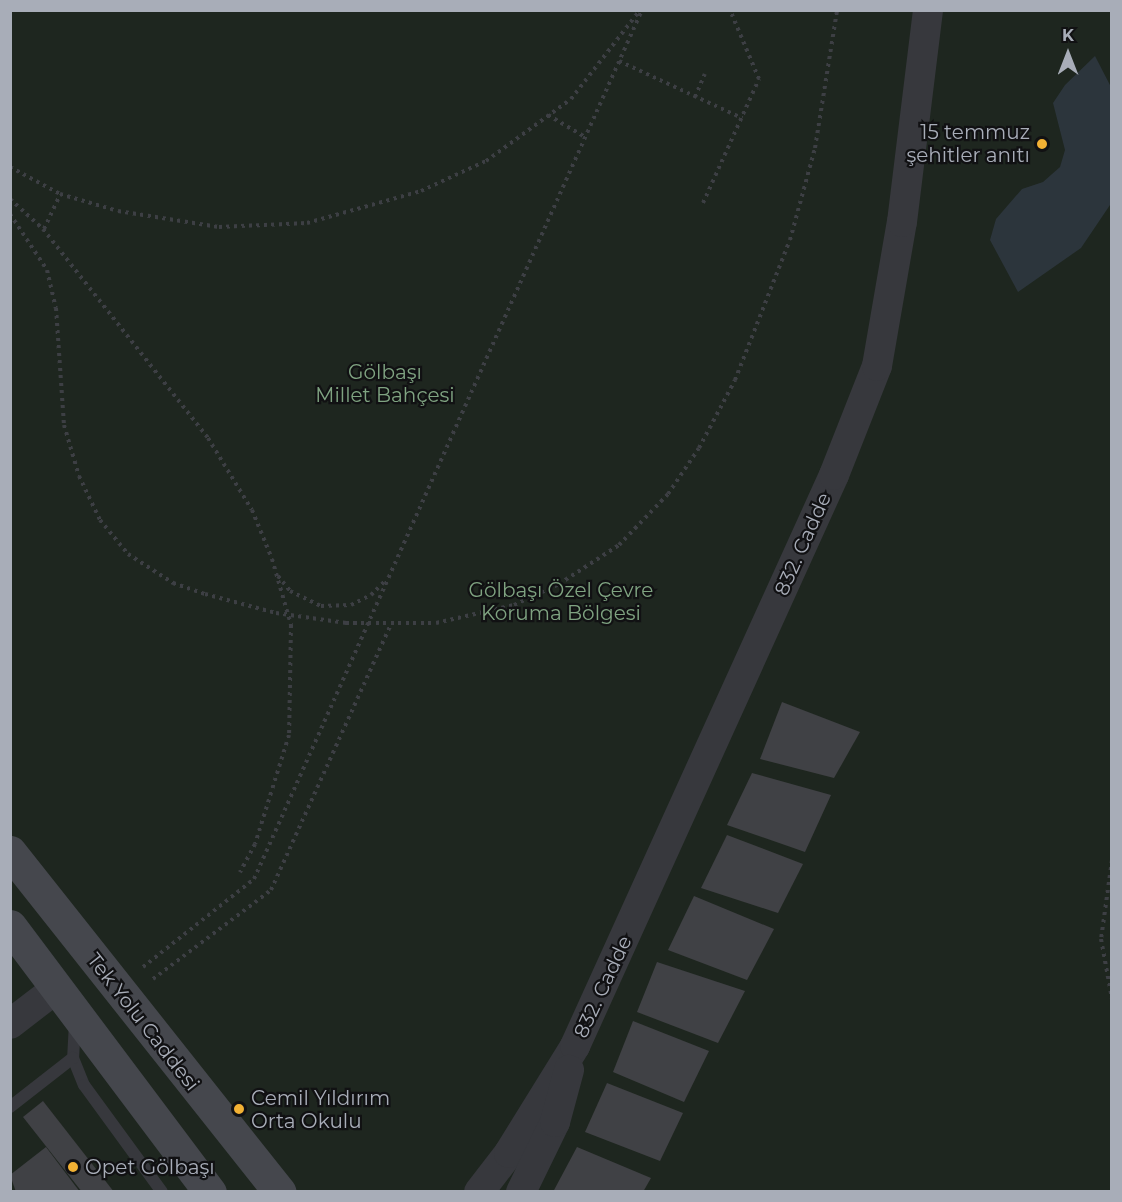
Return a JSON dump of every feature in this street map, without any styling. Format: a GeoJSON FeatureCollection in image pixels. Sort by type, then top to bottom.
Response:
{"type":"FeatureCollection","features":[{"type":"Feature","properties":{"kind":"main road","name":"Tek Yolu Caddesi"},"geometry":{"type":"LineString","coordinates":[[10,852],[279,1191]]}},
{"type":"Feature","properties":{"kind":"main road"},"geometry":{"type":"LineString","coordinates":[[10,926],[210,1191]]}},
{"type":"Feature","properties":{"kind":"street","name":"832. Cadde"},"geometry":{"type":"LineString","coordinates":[[479,1191],[509,1153],[575,1046],[815,518],[878,366],[901,233],[928,10]]}},
{"type":"Feature","properties":{"kind":"street"},"geometry":{"type":"LineString","coordinates":[[10,1024],[66,1000]]}},
{"type":"Feature","properties":{"kind":"street","name":"832. Cadde"},"geometry":{"type":"LineString","coordinates":[[521,1191],[555,1122],[575,1046]]}},
{"type":"Feature","properties":{"kind":"lane"},"geometry":{"type":"LineString","coordinates":[[66,1000],[73,1058],[84,1085],[157,1190]]}},
{"type":"Feature","properties":{"kind":"lane"},"geometry":{"type":"LineString","coordinates":[[10,1107],[73,1058]]}},
{"type":"Feature","properties":{"kind":"path"},"geometry":{"type":"LineString","coordinates":[[143,967],[254,879],[641,10]]}},
{"type":"Feature","properties":{"kind":"path"},"geometry":{"type":"LineString","coordinates":[[10,167],[60,194],[118,211],[219,227],[307,223],[421,191],[486,162],[548,115],[598,68],[641,10]]}},
{"type":"Feature","properties":{"kind":"path"},"geometry":{"type":"LineString","coordinates":[[703,203],[759,79],[730,10]]}},
{"type":"Feature","properties":{"kind":"path"},"geometry":{"type":"LineString","coordinates":[[10,214],[47,270],[56,308],[64,424],[79,476],[100,520],[128,554],[173,583],[288,615],[390,626],[436,623],[514,605],[559,584],[618,545],[668,494],[699,448],[735,380],[789,240],[815,148],[837,10]]}},
{"type":"Feature","properties":{"kind":"path"},"geometry":{"type":"LineString","coordinates":[[619,61],[741,118]]}},
{"type":"Feature","properties":{"kind":"path"},"geometry":{"type":"LineString","coordinates":[[695,97],[705,74]]}},
{"type":"Feature","properties":{"kind":"path"},"geometry":{"type":"LineString","coordinates":[[548,115],[585,137]]}},
{"type":"Feature","properties":{"kind":"path"},"geometry":{"type":"LineString","coordinates":[[44,229],[60,194]]}},
{"type":"Feature","properties":{"kind":"path"},"geometry":{"type":"LineString","coordinates":[[10,199],[44,229],[208,438],[252,510],[276,573],[288,615],[292,679],[289,735],[255,844],[240,872]]}},
{"type":"Feature","properties":{"kind":"path"},"geometry":{"type":"LineString","coordinates":[[276,573],[290,591],[321,606],[351,605],[371,595],[389,577]]}},
{"type":"Feature","properties":{"kind":"path"},"geometry":{"type":"LineString","coordinates":[[153,979],[271,890],[390,626]]}},
{"type":"Feature","properties":{"kind":"path"},"geometry":{"type":"LineString","coordinates":[[1112,860],[1101,939],[1112,999]]}},
{"type":"Feature","properties":{"kind":"green space","name":"Gölbaşı Özel Çevre Koruma Bölgesi"},"geometry":{"type":"Polygon","coordinates":[[[10,11],[1111,11],[1111,1191],[11,1191],[10,11]]]}},
{"type":"Feature","properties":{"kind":"shaded area"},"geometry":{"type":"Polygon","coordinates":[[[1095,56],[1111,87],[1110,205],[1081,248],[1018,292],[990,240],[996,219],[1022,189],[1043,182],[1060,167],[1065,150],[1053,103],[1065,85],[1095,56]]]}},
{"type":"Feature","properties":{"kind":"building"},"geometry":{"type":"Polygon","coordinates":[[[782,702],[860,732],[834,778],[760,759],[782,702]]]}},
{"type":"Feature","properties":{"kind":"building"},"geometry":{"type":"Polygon","coordinates":[[[752,773],[831,795],[805,852],[727,825],[752,773]]]}},
{"type":"Feature","properties":{"kind":"building"},"geometry":{"type":"Polygon","coordinates":[[[727,835],[803,864],[778,913],[701,888],[727,835]]]}},
{"type":"Feature","properties":{"kind":"building"},"geometry":{"type":"Polygon","coordinates":[[[694,896],[774,929],[747,980],[668,950],[694,896]]]}},
{"type":"Feature","properties":{"kind":"building"},"geometry":{"type":"Polygon","coordinates":[[[657,962],[745,991],[718,1043],[637,1012],[657,962]]]}},
{"type":"Feature","properties":{"kind":"building"},"geometry":{"type":"Polygon","coordinates":[[[633,1021],[709,1051],[684,1102],[613,1072],[633,1021]]]}},
{"type":"Feature","properties":{"kind":"building"},"geometry":{"type":"Polygon","coordinates":[[[607,1083],[683,1113],[660,1161],[585,1132],[607,1083]]]}},
{"type":"Feature","properties":{"kind":"building"},"geometry":{"type":"Polygon","coordinates":[[[43,1101],[114,1192],[82,1192],[23,1117],[43,1101]]]}},
{"type":"Feature","properties":{"kind":"building"},"geometry":{"type":"Polygon","coordinates":[[[46,1147],[80,1192],[16,1192],[10,1175],[46,1147]]]}},
{"type":"Feature","properties":{"kind":"building"},"geometry":{"type":"Polygon","coordinates":[[[577,1147],[651,1178],[643,1192],[553,1192],[577,1147]]]}},
{"type":"Feature","properties":{"kind":"place","name":"15 temmuz şehitler anıtı"},"geometry":{"type":"Point","coordinates":[1042,144]}},
{"type":"Feature","properties":{"kind":"place","name":"Cemil Yıldırım Orta Okulu"},"geometry":{"type":"Point","coordinates":[239,1109]}},
{"type":"Feature","properties":{"kind":"place","name":"Opet Gölbaşı"},"geometry":{"type":"Point","coordinates":[73,1167]}},
{"type":"Feature","properties":{"kind":"park label","name":"Gölbaşı Millet Bahçesi"},"geometry":{"type":"Point","coordinates":[385,384]}}]}
